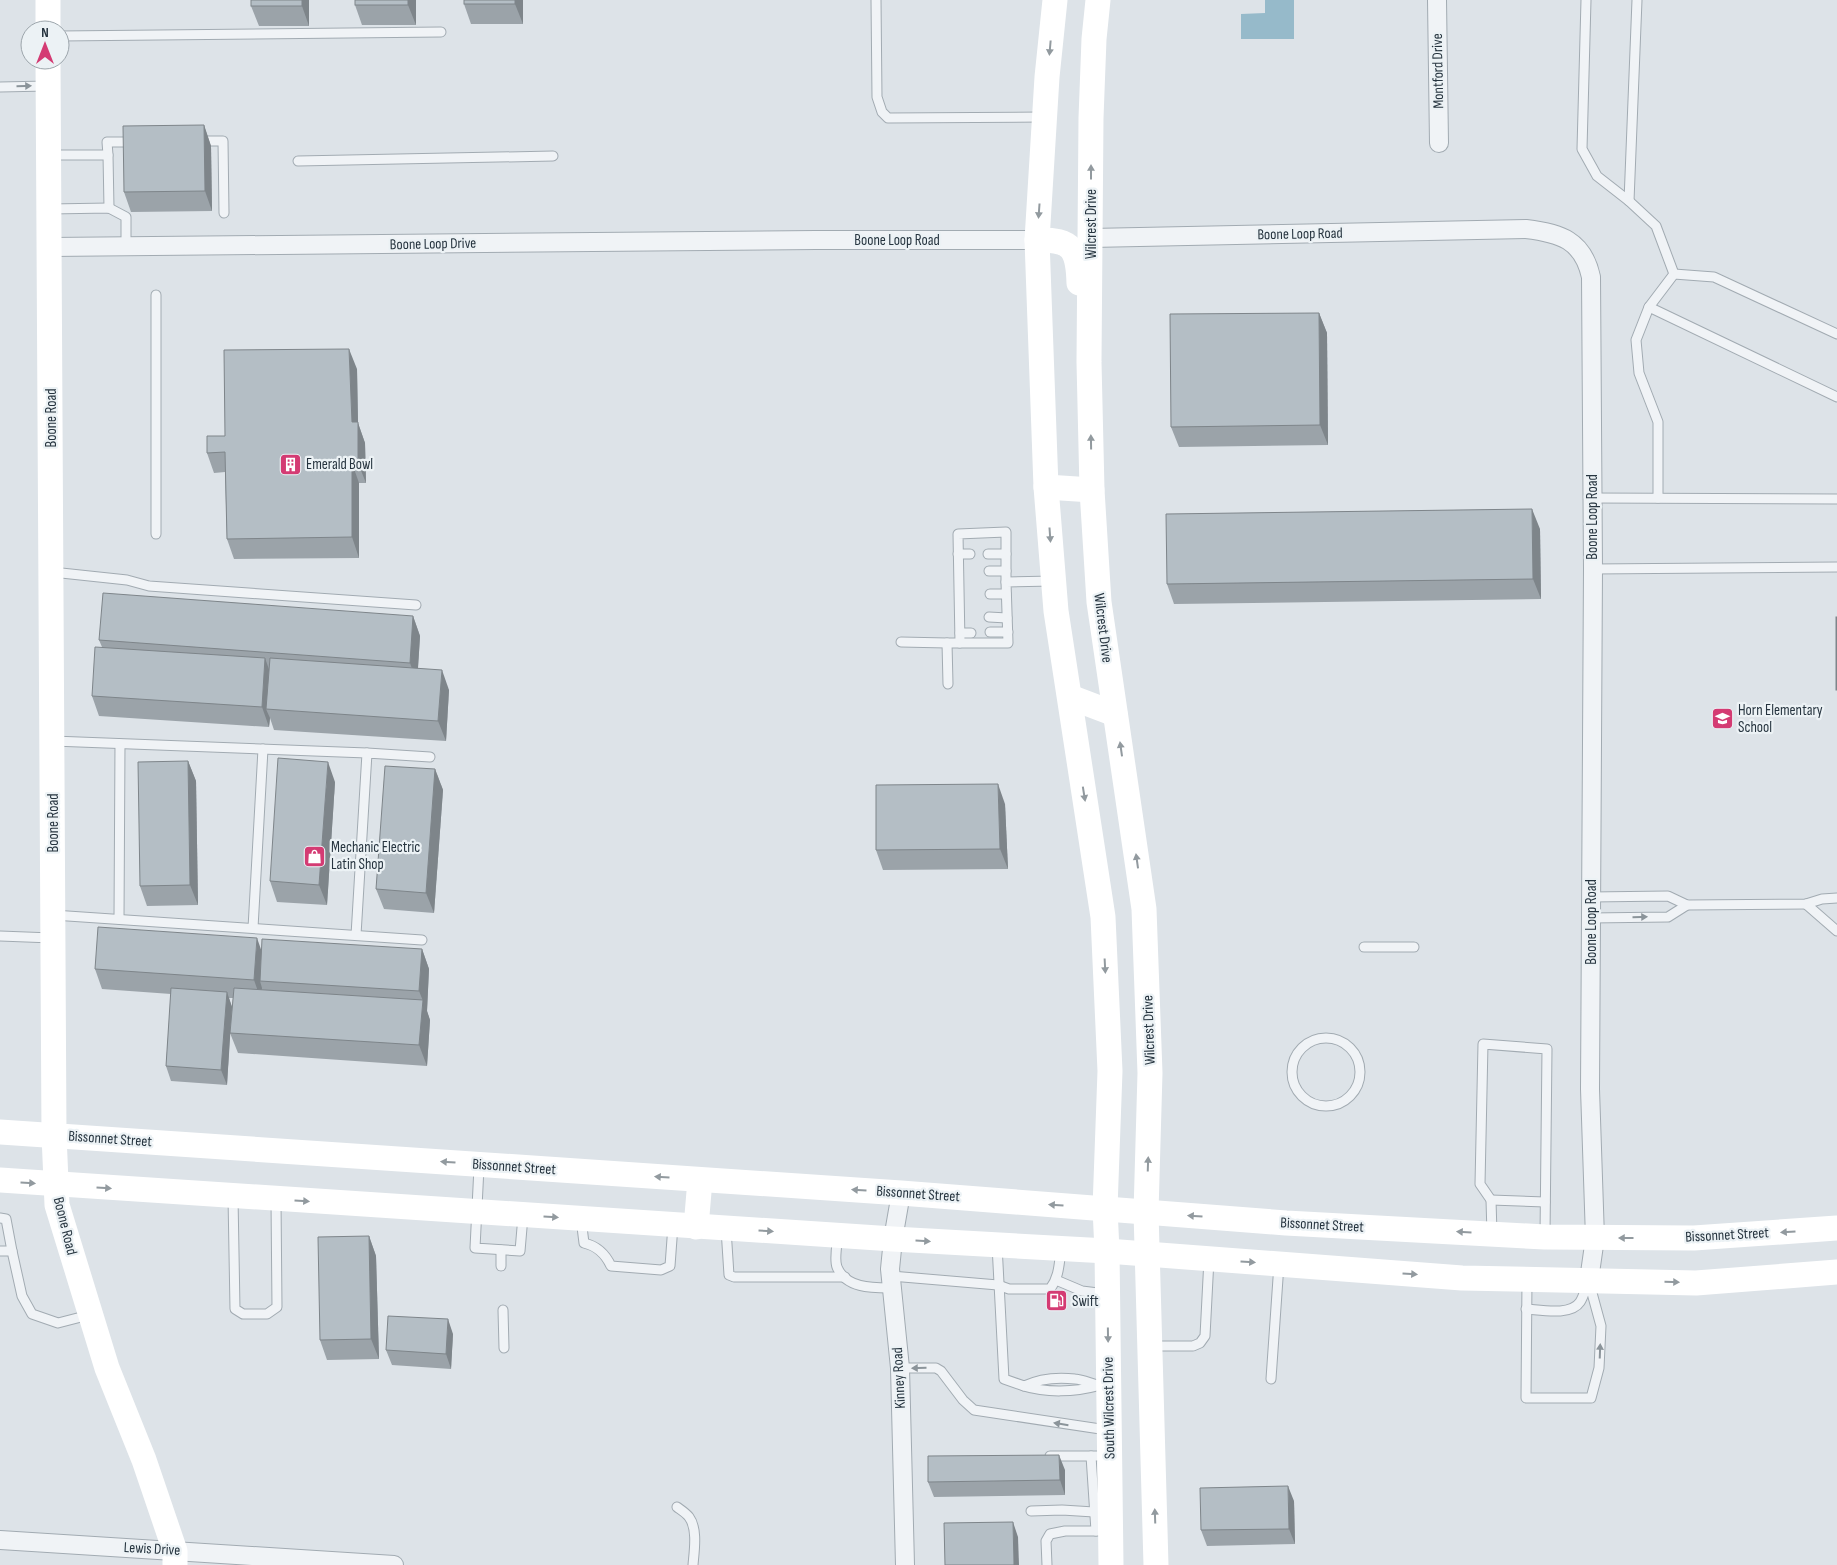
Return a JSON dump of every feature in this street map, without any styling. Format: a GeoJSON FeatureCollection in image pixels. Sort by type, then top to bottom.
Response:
{"type":"FeatureCollection","features":[{"type":"Feature","properties":{"kind":"main road"},"geometry":{"type":"LineString","coordinates":[[48,0],[48,20]]}},
{"type":"Feature","properties":{"kind":"main road"},"geometry":{"type":"LineString","coordinates":[[1055,0],[1037,240],[1046,487],[1056,611],[1103,917],[1110,1071],[1105,1208],[1107,1251]]}},
{"type":"Feature","properties":{"kind":"main road","name":"Wilcrest Drive"},"geometry":{"type":"LineString","coordinates":[[1098,0],[1094,39],[1091,118],[1089,362],[1092,490],[1099,602],[1144,909],[1150,1073],[1146,1212],[1147,1255]]}},
{"type":"Feature","properties":{"kind":"main road","name":"Boone Road"},"geometry":{"type":"LineString","coordinates":[[48,70],[54,1135],[57,1205],[107,1368],[144,1460],[175,1558]]}},
{"type":"Feature","properties":{"kind":"main road"},"geometry":{"type":"LineString","coordinates":[[1037,240],[1052,240],[1064,243],[1072,249],[1078,261],[1081,334],[1083,348],[1089,362]]}},
{"type":"Feature","properties":{"kind":"main road"},"geometry":{"type":"LineString","coordinates":[[1046,487],[1092,490]]}},
{"type":"Feature","properties":{"kind":"main road"},"geometry":{"type":"LineString","coordinates":[[1070,696],[1115,714]]}},
{"type":"Feature","properties":{"kind":"main road"},"geometry":{"type":"LineString","coordinates":[[1103,917],[1144,909]]}},
{"type":"Feature","properties":{"kind":"main road","name":"Bissonnet Street"},"geometry":{"type":"LineString","coordinates":[[0,1132],[901,1193],[1286,1223],[1545,1237],[1694,1238],[1837,1228]]}},
{"type":"Feature","properties":{"kind":"main road"},"geometry":{"type":"LineString","coordinates":[[0,1180],[522,1216],[1107,1251],[1462,1278],[1696,1282],[1837,1272]]}},
{"type":"Feature","properties":{"kind":"main road"},"geometry":{"type":"LineString","coordinates":[[685,1226],[700,1180]]}},
{"type":"Feature","properties":{"kind":"main road","name":"South Wilcrest Drive"},"geometry":{"type":"LineString","coordinates":[[1107,1251],[1103,1386],[1109,1431],[1100,1456],[1102,1522],[1111,1565]]}},
{"type":"Feature","properties":{"kind":"main road"},"geometry":{"type":"LineString","coordinates":[[1147,1255],[1156,1565]]}},
{"type":"Feature","properties":{"kind":"street","name":"Montford Drive"},"geometry":{"type":"LineString","coordinates":[[1437,0],[1439,143]]}},
{"type":"Feature","properties":{"kind":"street","name":"Boone Loop Road"},"geometry":{"type":"LineString","coordinates":[[1091,238],[1526,229],[1548,232],[1565,238],[1582,252],[1588,263],[1591,277],[1593,569],[1590,1089],[1594,1238],[1589,1280]]}},
{"type":"Feature","properties":{"kind":"street","name":"Boone Loop Road"},"geometry":{"type":"LineString","coordinates":[[816,240],[1037,240]]}},
{"type":"Feature","properties":{"kind":"street","name":"Boone Loop Drive"},"geometry":{"type":"LineString","coordinates":[[50,247],[816,240]]}},
{"type":"Feature","properties":{"kind":"street","name":"Kinney Road"},"geometry":{"type":"LineString","coordinates":[[901,1193],[893,1239],[892,1282],[900,1368],[905,1565]]}},
{"type":"Feature","properties":{"kind":"street","name":"Lewis Drive"},"geometry":{"type":"LineString","coordinates":[[0,1540],[175,1558],[394,1565]]}},
{"type":"Feature","properties":{"kind":"lane"},"geometry":{"type":"LineString","coordinates":[[876,0],[877,97],[882,112],[888,118],[1045,117]]}},
{"type":"Feature","properties":{"kind":"lane"},"geometry":{"type":"LineString","coordinates":[[1586,0],[1582,149],[1597,176],[1629,201],[1656,226],[1674,274]]}},
{"type":"Feature","properties":{"kind":"lane"},"geometry":{"type":"LineString","coordinates":[[1629,201],[1637,0]]}},
{"type":"Feature","properties":{"kind":"lane"},"geometry":{"type":"LineString","coordinates":[[70,36],[442,32]]}},
{"type":"Feature","properties":{"kind":"lane"},"geometry":{"type":"LineString","coordinates":[[0,87],[48,86]]}},
{"type":"Feature","properties":{"kind":"lane"},"geometry":{"type":"LineString","coordinates":[[194,141],[223,141],[224,213]]}},
{"type":"Feature","properties":{"kind":"lane"},"geometry":{"type":"LineString","coordinates":[[109,208],[108,142],[146,142]]}},
{"type":"Feature","properties":{"kind":"lane"},"geometry":{"type":"LineString","coordinates":[[48,155],[108,155]]}},
{"type":"Feature","properties":{"kind":"lane"},"geometry":{"type":"LineString","coordinates":[[298,161],[553,156]]}},
{"type":"Feature","properties":{"kind":"lane"},"geometry":{"type":"LineString","coordinates":[[50,209],[109,208],[126,217],[126,246]]}},
{"type":"Feature","properties":{"kind":"lane"},"geometry":{"type":"LineString","coordinates":[[1658,498],[1658,422],[1638,373],[1636,340],[1649,308],[1674,274]]}},
{"type":"Feature","properties":{"kind":"lane"},"geometry":{"type":"LineString","coordinates":[[1674,274],[1714,277],[1837,334]]}},
{"type":"Feature","properties":{"kind":"lane"},"geometry":{"type":"LineString","coordinates":[[156,296],[156,534]]}},
{"type":"Feature","properties":{"kind":"lane"},"geometry":{"type":"LineString","coordinates":[[1649,308],[1837,397]]}},
{"type":"Feature","properties":{"kind":"lane"},"geometry":{"type":"LineString","coordinates":[[1592,498],[1837,499]]}},
{"type":"Feature","properties":{"kind":"lane"},"geometry":{"type":"LineString","coordinates":[[901,642],[947,643],[960,643],[1008,643],[1006,532],[958,534],[960,643]]}},
{"type":"Feature","properties":{"kind":"lane"},"geometry":{"type":"LineString","coordinates":[[958,554],[970,554]]}},
{"type":"Feature","properties":{"kind":"lane"},"geometry":{"type":"LineString","coordinates":[[988,554],[1006,554]]}},
{"type":"Feature","properties":{"kind":"lane"},"geometry":{"type":"LineString","coordinates":[[1593,569],[1837,567]]}},
{"type":"Feature","properties":{"kind":"lane"},"geometry":{"type":"LineString","coordinates":[[958,571],[969,571]]}},
{"type":"Feature","properties":{"kind":"lane"},"geometry":{"type":"LineString","coordinates":[[989,571],[1006,571]]}},
{"type":"Feature","properties":{"kind":"lane"},"geometry":{"type":"LineString","coordinates":[[51,572],[127,580],[149,586],[416,605]]}},
{"type":"Feature","properties":{"kind":"lane"},"geometry":{"type":"LineString","coordinates":[[1006,582],[1053,581]]}},
{"type":"Feature","properties":{"kind":"lane"},"geometry":{"type":"LineString","coordinates":[[959,594],[970,594]]}},
{"type":"Feature","properties":{"kind":"lane"},"geometry":{"type":"LineString","coordinates":[[990,594],[1006,594]]}},
{"type":"Feature","properties":{"kind":"lane"},"geometry":{"type":"LineString","coordinates":[[959,617],[970,617]]}},
{"type":"Feature","properties":{"kind":"lane"},"geometry":{"type":"LineString","coordinates":[[989,617],[1007,618]]}},
{"type":"Feature","properties":{"kind":"lane"},"geometry":{"type":"LineString","coordinates":[[990,632],[1008,632]]}},
{"type":"Feature","properties":{"kind":"lane"},"geometry":{"type":"LineString","coordinates":[[960,633],[971,633]]}},
{"type":"Feature","properties":{"kind":"lane"},"geometry":{"type":"LineString","coordinates":[[947,643],[948,684]]}},
{"type":"Feature","properties":{"kind":"lane"},"geometry":{"type":"LineString","coordinates":[[52,741],[430,757]]}},
{"type":"Feature","properties":{"kind":"lane"},"geometry":{"type":"LineString","coordinates":[[119,919],[120,744]]}},
{"type":"Feature","properties":{"kind":"lane"},"geometry":{"type":"LineString","coordinates":[[253,928],[263,749]]}},
{"type":"Feature","properties":{"kind":"lane"},"geometry":{"type":"LineString","coordinates":[[356,935],[367,753]]}},
{"type":"Feature","properties":{"kind":"lane"},"geometry":{"type":"LineString","coordinates":[[1591,897],[1668,896],[1687,905],[1806,904],[1822,899],[1837,898]]}},
{"type":"Feature","properties":{"kind":"lane"},"geometry":{"type":"LineString","coordinates":[[1806,904],[1837,931]]}},
{"type":"Feature","properties":{"kind":"lane"},"geometry":{"type":"LineString","coordinates":[[1591,918],[1668,917],[1687,905]]}},
{"type":"Feature","properties":{"kind":"lane"},"geometry":{"type":"LineString","coordinates":[[0,936],[53,926],[119,919],[422,940]]}},
{"type":"Feature","properties":{"kind":"lane"},"geometry":{"type":"LineString","coordinates":[[1364,947],[1414,947]]}},
{"type":"Feature","properties":{"kind":"lane"},"geometry":{"type":"LineString","coordinates":[[1316,1039],[1338,1040],[1348,1046],[1360,1064],[1357,1087],[1351,1096],[1341,1103],[1330,1107],[1318,1106],[1307,1102],[1293,1084],[1291,1072],[1293,1061],[1298,1052],[1306,1044],[1316,1039]]}},
{"type":"Feature","properties":{"kind":"lane"},"geometry":{"type":"LineString","coordinates":[[1492,1234],[1492,1200],[1480,1184],[1483,1044],[1546,1049],[1545,1237]]}},
{"type":"Feature","properties":{"kind":"lane"},"geometry":{"type":"LineString","coordinates":[[479,1164],[474,1248],[520,1251],[522,1216]]}},
{"type":"Feature","properties":{"kind":"lane"},"geometry":{"type":"LineString","coordinates":[[232,1196],[235,1309],[242,1314],[267,1314],[277,1307],[276,1199]]}},
{"type":"Feature","properties":{"kind":"lane"},"geometry":{"type":"LineString","coordinates":[[1492,1200],[1545,1202]]}},
{"type":"Feature","properties":{"kind":"lane"},"geometry":{"type":"LineString","coordinates":[[0,1218],[6,1219],[22,1296],[32,1314],[58,1323],[90,1315]]}},
{"type":"Feature","properties":{"kind":"lane"},"geometry":{"type":"LineString","coordinates":[[581,1219],[584,1243],[594,1245],[606,1256],[611,1266],[661,1270],[670,1266],[685,1226]]}},
{"type":"Feature","properties":{"kind":"lane"},"geometry":{"type":"LineString","coordinates":[[726,1228],[729,1275],[734,1278],[845,1278]]}},
{"type":"Feature","properties":{"kind":"lane"},"geometry":{"type":"LineString","coordinates":[[838,1236],[837,1267],[845,1278],[863,1288],[892,1282],[998,1285],[1009,1290],[1050,1289],[1056,1280],[1061,1249]]}},
{"type":"Feature","properties":{"kind":"lane"},"geometry":{"type":"LineString","coordinates":[[997,1245],[1004,1379],[1024,1386],[1036,1380],[1075,1379],[1103,1386]]}},
{"type":"Feature","properties":{"kind":"lane"},"geometry":{"type":"LineString","coordinates":[[501,1250],[501,1266]]}},
{"type":"Feature","properties":{"kind":"lane"},"geometry":{"type":"LineString","coordinates":[[0,1251],[12,1251]]}},
{"type":"Feature","properties":{"kind":"lane"},"geometry":{"type":"LineString","coordinates":[[1150,1346],[1193,1346],[1200,1343],[1206,1336],[1209,1259]]}},
{"type":"Feature","properties":{"kind":"lane"},"geometry":{"type":"LineString","coordinates":[[1271,1379],[1279,1264]]}},
{"type":"Feature","properties":{"kind":"lane"},"geometry":{"type":"LineString","coordinates":[[1056,1280],[1082,1291],[1107,1294]]}},
{"type":"Feature","properties":{"kind":"lane"},"geometry":{"type":"LineString","coordinates":[[1527,1280],[1526,1398],[1591,1398],[1599,1368],[1601,1326],[1589,1280]]}},
{"type":"Feature","properties":{"kind":"lane"},"geometry":{"type":"LineString","coordinates":[[1526,1309],[1568,1310],[1575,1308],[1580,1302],[1589,1280]]}},
{"type":"Feature","properties":{"kind":"lane"},"geometry":{"type":"LineString","coordinates":[[503,1310],[504,1348]]}},
{"type":"Feature","properties":{"kind":"lane"},"geometry":{"type":"LineString","coordinates":[[900,1368],[936,1368],[941,1370],[974,1410],[1109,1431]]}},
{"type":"Feature","properties":{"kind":"lane"},"geometry":{"type":"LineString","coordinates":[[1044,1456],[1100,1456]]}},
{"type":"Feature","properties":{"kind":"lane"},"geometry":{"type":"LineString","coordinates":[[677,1507],[692,1522],[694,1535],[693,1565]]}},
{"type":"Feature","properties":{"kind":"lane"},"geometry":{"type":"LineString","coordinates":[[1031,1511],[1102,1522]]}},
{"type":"Feature","properties":{"kind":"lane"},"geometry":{"type":"LineString","coordinates":[[1047,1565],[1046,1541],[1050,1534],[1102,1522]]}},
{"type":"Feature","properties":{"kind":"water"},"geometry":{"type":"Polygon","coordinates":[[[1265,0],[1294,0],[1294,39],[1241,39],[1241,14],[1265,13],[1265,0]]]}},
{"type":"Feature","properties":{"kind":"building"},"geometry":{"type":"Polygon","coordinates":[[[251,0],[302,0],[302,6],[251,6],[251,0]]]}},
{"type":"Feature","properties":{"kind":"building"},"geometry":{"type":"Polygon","coordinates":[[[355,0],[408,0],[408,5],[355,5],[355,0]]]}},
{"type":"Feature","properties":{"kind":"building"},"geometry":{"type":"Polygon","coordinates":[[[464,0],[515,0],[515,4],[464,4],[464,0]]]}},
{"type":"Feature","properties":{"kind":"building"},"geometry":{"type":"Polygon","coordinates":[[[204,125],[205,191],[124,192],[123,126],[204,125]]]}},
{"type":"Feature","properties":{"kind":"building"},"geometry":{"type":"Polygon","coordinates":[[[1319,313],[1320,425],[1171,427],[1170,314],[1319,313]]]}},
{"type":"Feature","properties":{"kind":"building","name":"Emerald Bowl"},"geometry":{"type":"Polygon","coordinates":[[[349,349],[352,422],[358,422],[358,463],[352,463],[352,537],[227,539],[225,452],[207,453],[207,436],[225,436],[224,350],[349,349]]]}},
{"type":"Feature","properties":{"kind":"building"},"geometry":{"type":"Polygon","coordinates":[[[1532,509],[1533,579],[1167,584],[1166,514],[1532,509]]]}},
{"type":"Feature","properties":{"kind":"building"},"geometry":{"type":"Polygon","coordinates":[[[103,593],[413,616],[410,663],[99,640],[103,593]]]}},
{"type":"Feature","properties":{"kind":"building"},"geometry":{"type":"Polygon","coordinates":[[[1837,617],[1837,690],[1836,690],[1837,617]]]}},
{"type":"Feature","properties":{"kind":"building"},"geometry":{"type":"Polygon","coordinates":[[[95,647],[265,658],[262,707],[92,696],[95,647]]]}},
{"type":"Feature","properties":{"kind":"building"},"geometry":{"type":"Polygon","coordinates":[[[270,658],[442,670],[438,721],[266,709],[270,658]]]}},
{"type":"Feature","properties":{"kind":"building"},"geometry":{"type":"Polygon","coordinates":[[[278,758],[328,762],[319,885],[270,881],[278,758]]]}},
{"type":"Feature","properties":{"kind":"building"},"geometry":{"type":"Polygon","coordinates":[[[188,761],[190,885],[140,886],[138,762],[188,761]]]}},
{"type":"Feature","properties":{"kind":"building"},"geometry":{"type":"Polygon","coordinates":[[[385,766],[435,769],[426,893],[376,889],[385,766]]]}},
{"type":"Feature","properties":{"kind":"building"},"geometry":{"type":"Polygon","coordinates":[[[998,784],[1000,849],[876,850],[876,785],[998,784]]]}},
{"type":"Feature","properties":{"kind":"building"},"geometry":{"type":"Polygon","coordinates":[[[98,927],[257,938],[254,980],[95,969],[98,927]]]}},
{"type":"Feature","properties":{"kind":"building"},"geometry":{"type":"Polygon","coordinates":[[[262,939],[422,949],[419,991],[260,981],[262,939]]]}},
{"type":"Feature","properties":{"kind":"building"},"geometry":{"type":"Polygon","coordinates":[[[171,988],[227,992],[221,1070],[166,1066],[171,988]]]}},
{"type":"Feature","properties":{"kind":"building"},"geometry":{"type":"Polygon","coordinates":[[[234,988],[423,1000],[419,1045],[230,1033],[234,988]]]}},
{"type":"Feature","properties":{"kind":"building"},"geometry":{"type":"Polygon","coordinates":[[[369,1236],[371,1339],[320,1340],[318,1237],[369,1236]]]}},
{"type":"Feature","properties":{"kind":"building"},"geometry":{"type":"Polygon","coordinates":[[[388,1316],[448,1319],[446,1354],[386,1350],[388,1316]]]}},
{"type":"Feature","properties":{"kind":"building"},"geometry":{"type":"Polygon","coordinates":[[[1059,1455],[1060,1480],[928,1482],[928,1456],[1059,1455]]]}},
{"type":"Feature","properties":{"kind":"building"},"geometry":{"type":"Polygon","coordinates":[[[1288,1486],[1289,1529],[1201,1530],[1200,1488],[1288,1486]]]}},
{"type":"Feature","properties":{"kind":"building"},"geometry":{"type":"Polygon","coordinates":[[[1013,1522],[1014,1565],[945,1565],[944,1523],[1013,1522]]]}},
{"type":"Feature","properties":{"kind":"place","name":"Emerald Bowl"},"geometry":{"type":"Point","coordinates":[290,464]}},
{"type":"Feature","properties":{"kind":"place","name":"Horn Elementary School"},"geometry":{"type":"Point","coordinates":[1722,719]}},
{"type":"Feature","properties":{"kind":"place","name":"Mechanic Electric Latin Shop"},"geometry":{"type":"Point","coordinates":[315,856]}},
{"type":"Feature","properties":{"kind":"place","name":"Swift"},"geometry":{"type":"Point","coordinates":[1056,1301]}}]}
